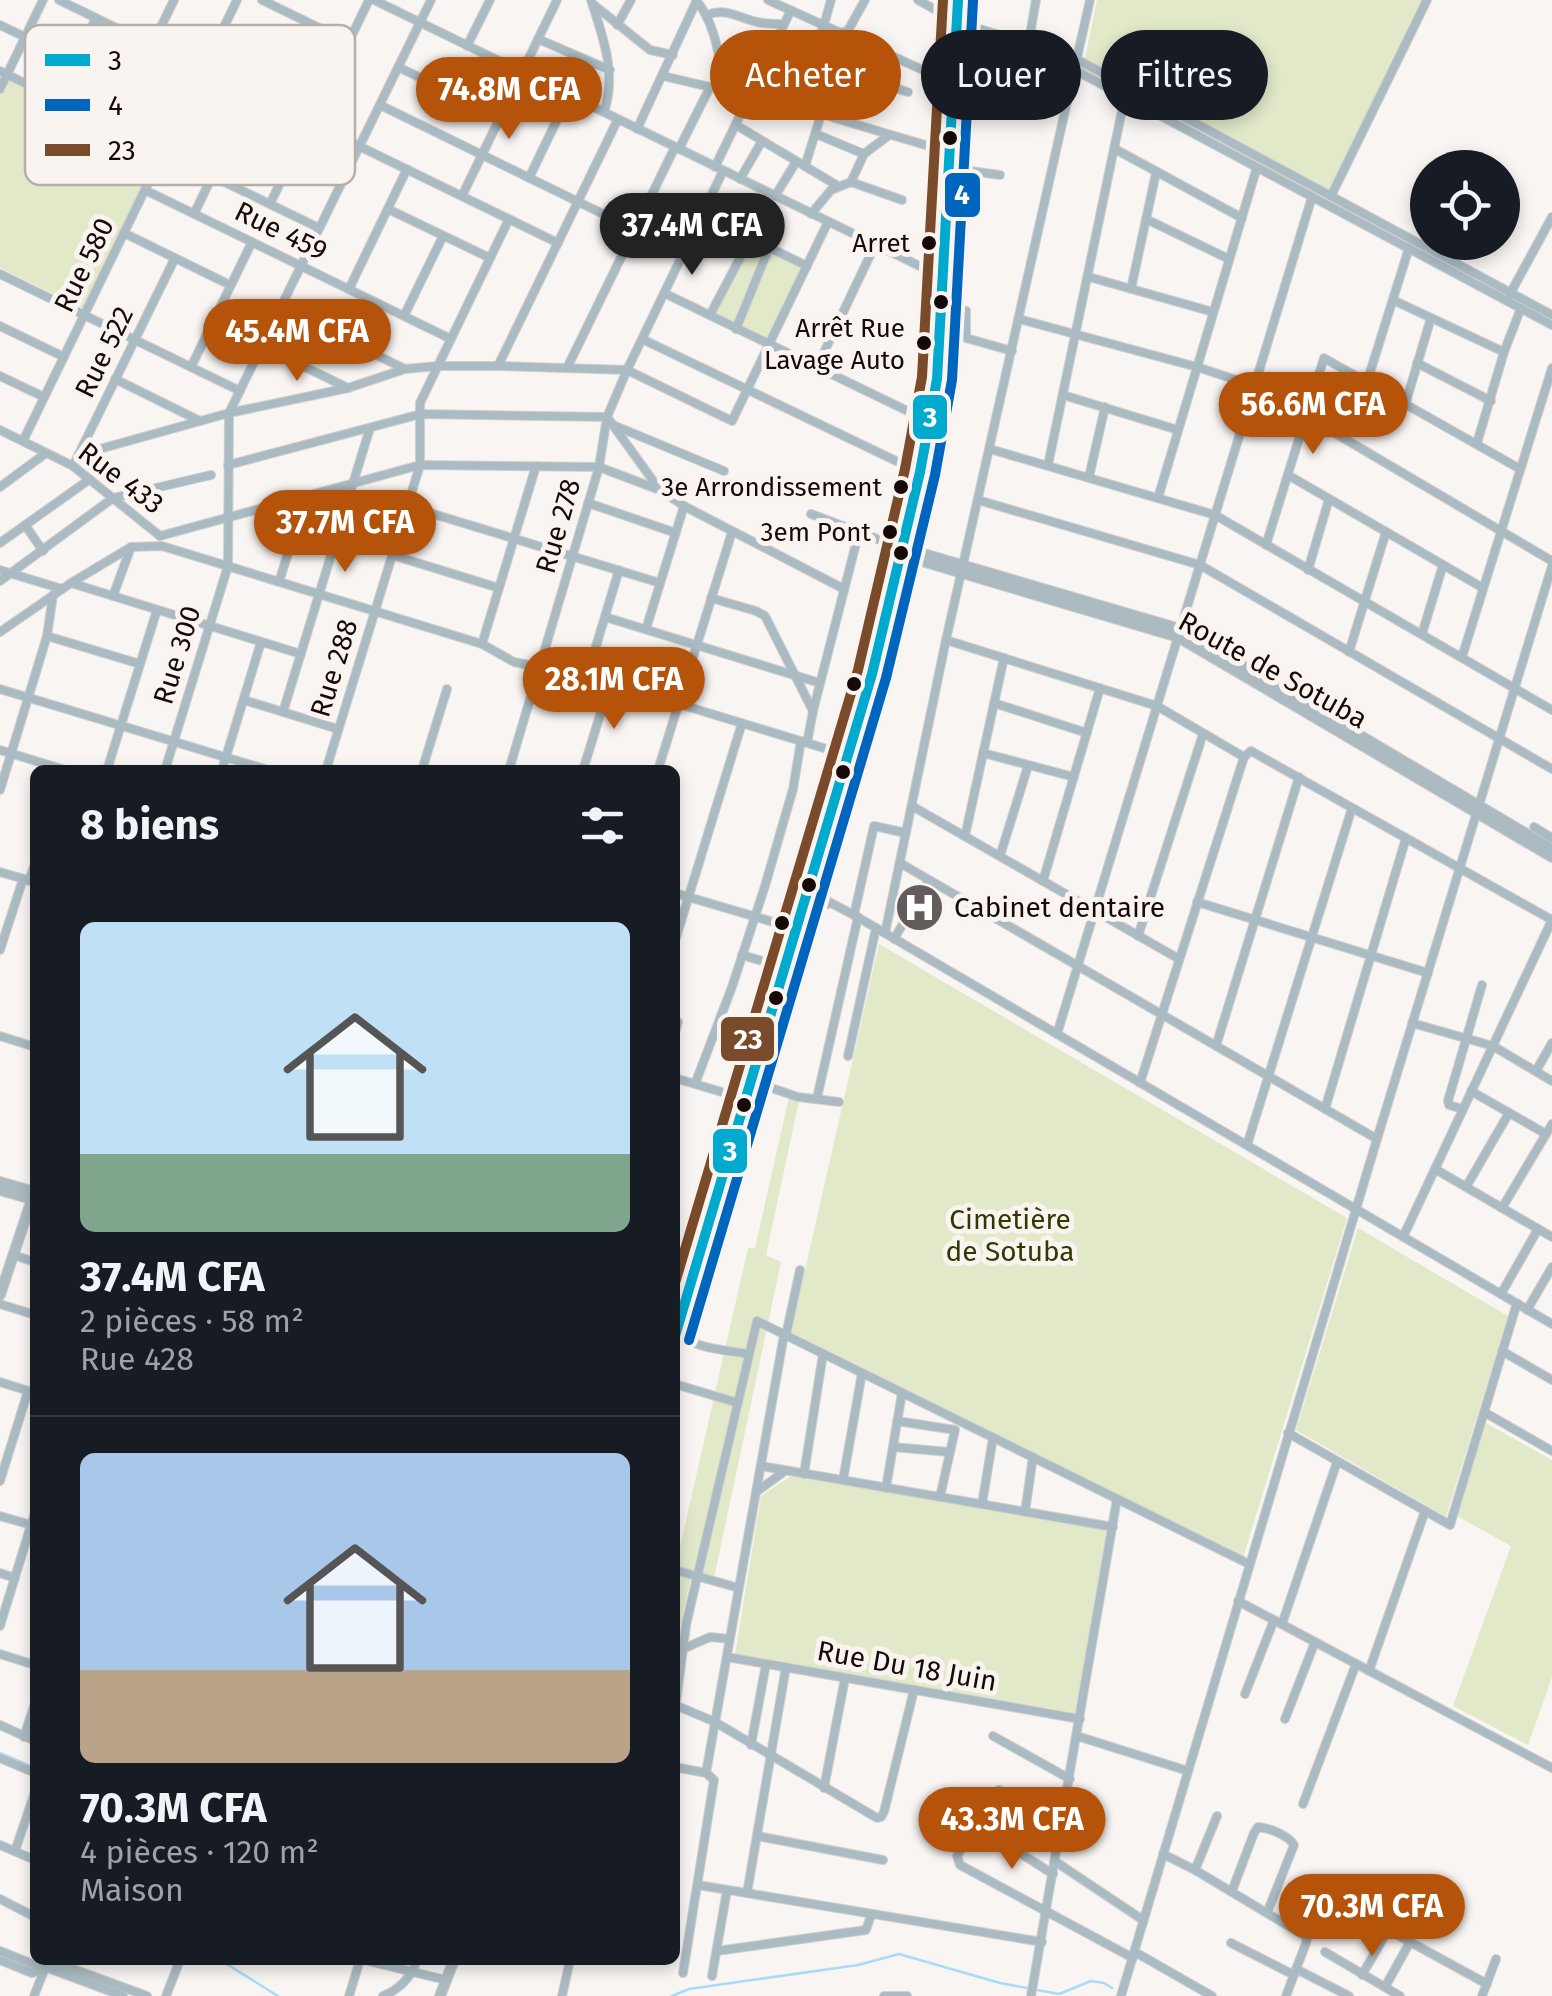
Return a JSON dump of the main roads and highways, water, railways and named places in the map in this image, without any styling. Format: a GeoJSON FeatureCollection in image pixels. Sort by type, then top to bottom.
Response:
{"type":"FeatureCollection","features":[{"type":"Feature","properties":{"kind":"main road"},"geometry":{"type":"LineString","coordinates":[[916,471],[949,168],[954,68],[950,0]]}},
{"type":"Feature","properties":{"kind":"main road"},"geometry":{"type":"LineString","coordinates":[[680,1302],[742,1098],[751,1082],[801,913],[805,886],[812,874],[872,674],[937,379],[945,80],[958,0]]}},
{"type":"Feature","properties":{"kind":"main road"},"geometry":{"type":"LineString","coordinates":[[680,1320],[899,551]]}},
{"type":"Feature","properties":{"kind":"main road","name":"Route de Sotuba"},"geometry":{"type":"LineString","coordinates":[[899,551],[1179,633],[1552,857]]}},
{"type":"Feature","properties":{"kind":"main road","name":"Route de Sotuba"},"geometry":{"type":"LineString","coordinates":[[1477,809],[1552,848]]}},
{"type":"Feature","properties":{"kind":"main road"},"geometry":{"type":"LineString","coordinates":[[801,913],[828,902],[816,888],[812,874]]}},
{"type":"Feature","properties":{"kind":"main road"},"geometry":{"type":"LineString","coordinates":[[0,1182],[30,1193]]}},
{"type":"Feature","properties":{"kind":"main road"},"geometry":{"type":"LineString","coordinates":[[0,1190],[30,1194]]}},
{"type":"Feature","properties":{"kind":"main road"},"geometry":{"type":"LineString","coordinates":[[0,1296],[30,1206]]}},
{"type":"Feature","properties":{"kind":"main road"},"geometry":{"type":"LineString","coordinates":[[444,1991],[455,1965]]}},
{"type":"Feature","properties":{"kind":"waterway"},"geometry":{"type":"LineString","coordinates":[[0,1753],[30,1766]]}},
{"type":"Feature","properties":{"kind":"waterway"},"geometry":{"type":"LineString","coordinates":[[672,1996],[689,1989],[858,1965],[899,1954],[1000,1983],[1059,1994],[1091,1981],[1112,1988]]}},
{"type":"Feature","properties":{"kind":"waterway"},"geometry":{"type":"LineString","coordinates":[[228,1965],[278,1996]]}},
{"type":"Feature","properties":{"kind":"place","name":"Arret"},"geometry":{"type":"Point","coordinates":[929,243]}},
{"type":"Feature","properties":{"kind":"place","name":"Arrêt Rue Lavage Auto"},"geometry":{"type":"Point","coordinates":[924,343]}},
{"type":"Feature","properties":{"kind":"place","name":"3e Arrondissement"},"geometry":{"type":"Point","coordinates":[901,487]}},
{"type":"Feature","properties":{"kind":"place","name":"3em Pont"},"geometry":{"type":"Point","coordinates":[890,532]}},
{"type":"Feature","properties":{"kind":"place","name":"Cabinet dentaire"},"geometry":{"type":"Point","coordinates":[919,907]}},
{"type":"Feature","properties":{"kind":"park label","name":"Cimetière de Sotuba"},"geometry":{"type":"Point","coordinates":[1010,1235]}}]}
